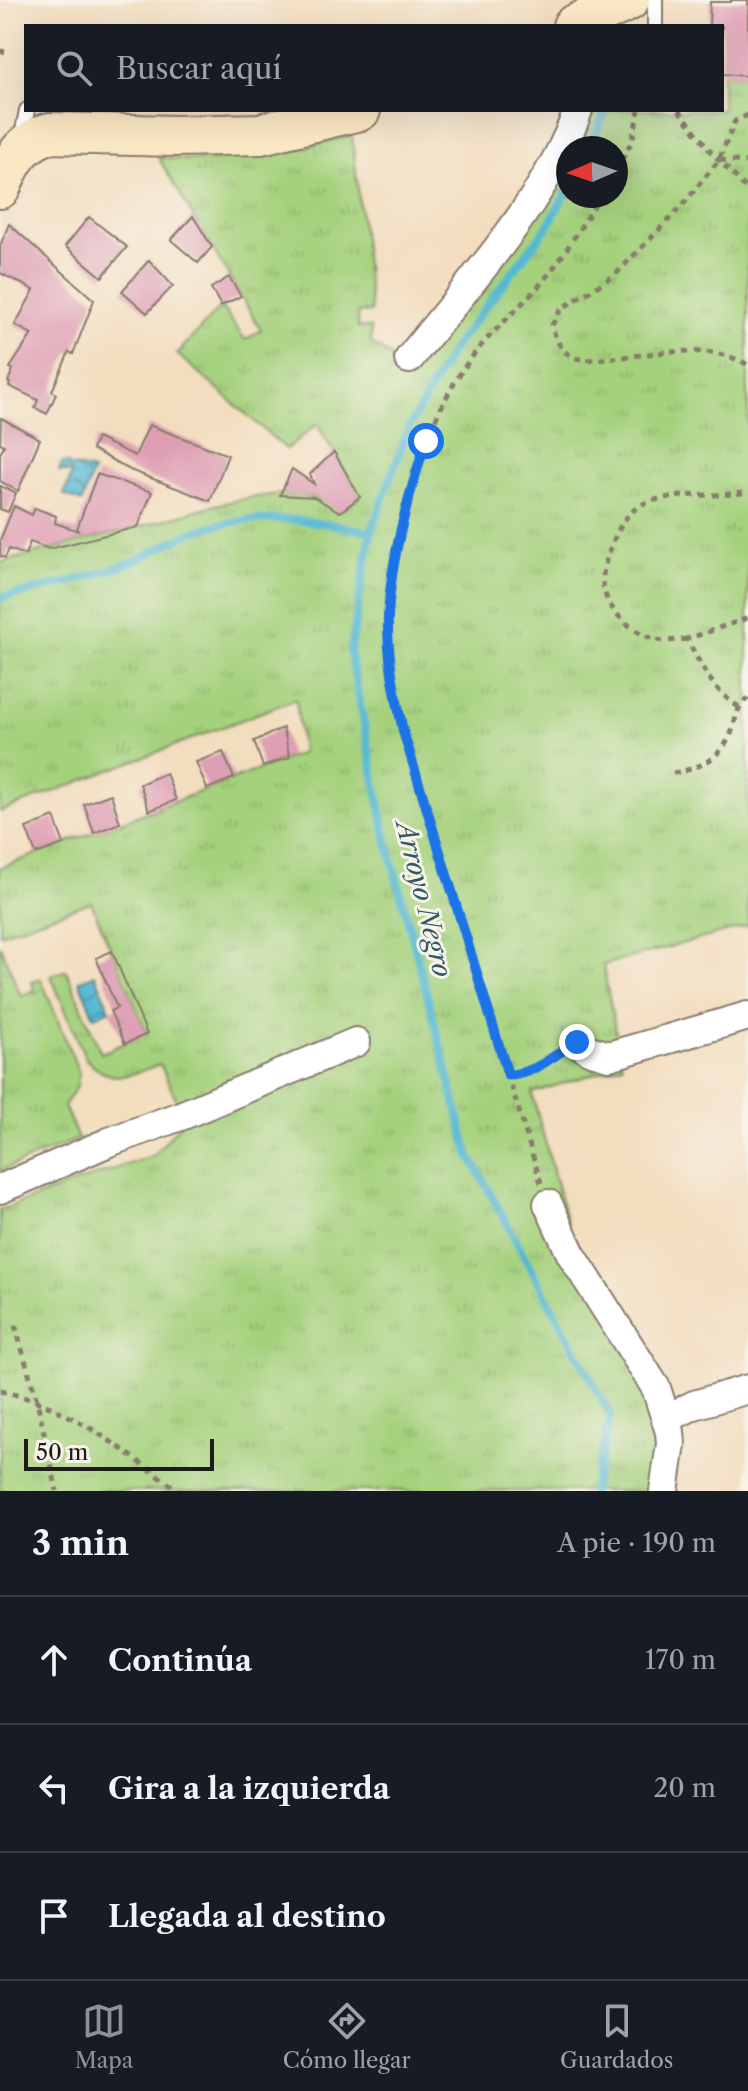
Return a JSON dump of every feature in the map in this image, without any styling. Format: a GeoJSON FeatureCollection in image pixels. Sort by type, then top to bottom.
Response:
{"type":"FeatureCollection","features":[{"type":"Feature","properties":{"kind":"main road"},"geometry":{"type":"LineString","coordinates":[[0,188],[19,150],[41,135],[50,133],[260,134],[352,112]]}},
{"type":"Feature","properties":{"kind":"street"},"geometry":{"type":"LineString","coordinates":[[409,359],[531,200],[559,156],[577,112]]}},
{"type":"Feature","properties":{"kind":"street"},"geometry":{"type":"LineString","coordinates":[[577,1042],[589,1050],[609,1056],[748,1016]]}},
{"type":"Feature","properties":{"kind":"street"},"geometry":{"type":"LineString","coordinates":[[0,1189],[356,1042]]}},
{"type":"Feature","properties":{"kind":"street"},"geometry":{"type":"LineString","coordinates":[[548,1204],[571,1254],[656,1388],[671,1444],[664,1491]]}},
{"type":"Feature","properties":{"kind":"street"},"geometry":{"type":"LineString","coordinates":[[666,1419],[694,1405],[748,1389]]}},
{"type":"Feature","properties":{"kind":"lane"},"geometry":{"type":"LineString","coordinates":[[655,0],[655,24]]}},
{"type":"Feature","properties":{"kind":"lane"},"geometry":{"type":"LineString","coordinates":[[19,150],[27,112]]}},
{"type":"Feature","properties":{"kind":"path"},"geometry":{"type":"LineString","coordinates":[[628,148],[639,112]]}},
{"type":"Feature","properties":{"kind":"path"},"geometry":{"type":"LineString","coordinates":[[681,112],[748,190]]}},
{"type":"Feature","properties":{"kind":"path"},"geometry":{"type":"LineString","coordinates":[[748,115],[735,121],[719,160],[681,207],[615,275],[561,309],[552,325],[556,341],[573,357],[597,359],[698,352],[715,353],[748,365]]}},
{"type":"Feature","properties":{"kind":"path"},"geometry":{"type":"LineString","coordinates":[[719,160],[748,162]]}},
{"type":"Feature","properties":{"kind":"path"},"geometry":{"type":"LineString","coordinates":[[548,1204],[403,731],[394,689],[388,616],[403,518],[426,441],[441,408],[464,368],[500,324],[540,285],[592,208]]}},
{"type":"Feature","properties":{"kind":"path"},"geometry":{"type":"LineString","coordinates":[[748,492],[696,495],[644,504],[628,515],[617,533],[603,578],[605,594],[614,612],[633,629],[659,641],[687,639],[748,618]]}},
{"type":"Feature","properties":{"kind":"path"},"geometry":{"type":"LineString","coordinates":[[687,639],[712,683],[725,698],[739,707]]}},
{"type":"Feature","properties":{"kind":"path"},"geometry":{"type":"LineString","coordinates":[[673,773],[690,771],[707,764],[716,756],[733,728],[736,712],[748,698]]}},
{"type":"Feature","properties":{"kind":"path"},"geometry":{"type":"LineString","coordinates":[[508,1075],[522,1074],[547,1064],[577,1042]]}},
{"type":"Feature","properties":{"kind":"path"},"geometry":{"type":"LineString","coordinates":[[15,1325],[37,1401],[57,1491]]}},
{"type":"Feature","properties":{"kind":"path"},"geometry":{"type":"LineString","coordinates":[[0,1391],[29,1396],[99,1433],[179,1491]]}},
{"type":"Feature","properties":{"kind":"green space"},"geometry":{"type":"Polygon","coordinates":[[[724,74],[748,76],[748,926],[603,965],[622,1065],[532,1093],[569,1230],[656,1377],[650,1410],[657,1438],[658,1480],[655,1491],[0,1491],[0,1210],[154,1155],[180,1125],[179,1105],[160,1064],[121,1076],[104,1073],[86,1059],[51,976],[66,970],[101,1053],[147,1034],[91,902],[0,934],[0,868],[302,753],[296,699],[0,812],[0,563],[241,499],[297,495],[321,500],[340,512],[360,497],[317,424],[286,449],[177,354],[221,306],[245,340],[261,330],[158,157],[232,159],[352,135],[371,312],[358,313],[358,327],[371,328],[371,343],[413,372],[556,172],[556,208],[628,208],[628,136],[577,136],[586,112],[724,112],[724,74]]]}},
{"type":"Feature","properties":{"kind":"green space"},"geometry":{"type":"Polygon","coordinates":[[[0,945],[21,996],[31,991],[35,993],[32,982],[41,979],[79,1073],[77,1086],[64,1106],[78,1139],[0,1171],[0,945]]]}},
{"type":"Feature","properties":{"kind":"water"},"geometry":{"type":"Polygon","coordinates":[[[62,463],[68,463],[71,468],[93,471],[82,502],[64,495],[72,473],[59,471],[62,463]]]}},
{"type":"Feature","properties":{"kind":"water"},"geometry":{"type":"Polygon","coordinates":[[[95,974],[110,1010],[94,1017],[79,981],[95,974]]]}},
{"type":"Feature","properties":{"kind":"building"},"geometry":{"type":"Polygon","coordinates":[[[748,0],[748,76],[724,74],[724,24],[709,24],[710,2],[748,0]]]}},
{"type":"Feature","properties":{"kind":"building"},"geometry":{"type":"Polygon","coordinates":[[[193,216],[212,247],[198,263],[171,240],[193,216]]]}},
{"type":"Feature","properties":{"kind":"building"},"geometry":{"type":"Polygon","coordinates":[[[89,217],[127,247],[102,277],[65,246],[89,217]]]}},
{"type":"Feature","properties":{"kind":"building"},"geometry":{"type":"Polygon","coordinates":[[[9,224],[94,300],[73,354],[69,352],[52,391],[56,394],[47,414],[35,408],[38,400],[9,386],[8,382],[13,369],[10,368],[32,334],[15,325],[34,290],[0,273],[0,246],[9,224]]]}},
{"type":"Feature","properties":{"kind":"building"},"geometry":{"type":"Polygon","coordinates":[[[149,260],[173,286],[147,313],[122,291],[149,260]]]}},
{"type":"Feature","properties":{"kind":"building"},"geometry":{"type":"Polygon","coordinates":[[[229,277],[241,296],[221,306],[211,288],[229,277]]]}},
{"type":"Feature","properties":{"kind":"building"},"geometry":{"type":"Polygon","coordinates":[[[1,418],[40,439],[18,491],[0,481],[0,454],[4,445],[0,443],[1,418]]]}},
{"type":"Feature","properties":{"kind":"building"},"geometry":{"type":"Polygon","coordinates":[[[149,425],[228,455],[210,501],[130,470],[92,449],[97,438],[135,456],[149,425]]]}},
{"type":"Feature","properties":{"kind":"building"},"geometry":{"type":"Polygon","coordinates":[[[334,452],[360,497],[340,512],[314,497],[280,495],[292,469],[314,484],[310,474],[334,452]]]}},
{"type":"Feature","properties":{"kind":"building"},"geometry":{"type":"Polygon","coordinates":[[[97,474],[152,492],[138,527],[49,549],[30,542],[25,555],[9,549],[5,558],[0,556],[0,540],[14,506],[32,515],[35,508],[56,516],[55,523],[79,531],[77,529],[97,474]]]}},
{"type":"Feature","properties":{"kind":"building"},"geometry":{"type":"Polygon","coordinates":[[[0,486],[16,493],[8,512],[0,509],[0,486]]]}},
{"type":"Feature","properties":{"kind":"building"},"geometry":{"type":"Polygon","coordinates":[[[283,728],[290,757],[263,767],[254,741],[283,728]]]}},
{"type":"Feature","properties":{"kind":"building"},"geometry":{"type":"Polygon","coordinates":[[[223,752],[234,778],[207,789],[196,762],[223,752]]]}},
{"type":"Feature","properties":{"kind":"building"},"geometry":{"type":"Polygon","coordinates":[[[166,773],[176,800],[149,811],[140,784],[166,773]]]}},
{"type":"Feature","properties":{"kind":"building"},"geometry":{"type":"Polygon","coordinates":[[[111,794],[120,823],[94,833],[84,804],[111,794]]]}},
{"type":"Feature","properties":{"kind":"building"},"geometry":{"type":"Polygon","coordinates":[[[54,817],[64,844],[36,854],[26,828],[54,817]]]}},
{"type":"Feature","properties":{"kind":"building"},"geometry":{"type":"Polygon","coordinates":[[[112,951],[147,1034],[125,1044],[110,1011],[117,1008],[96,958],[112,951]]]}},
{"type":"Feature","properties":{"kind":"waterway","name":"Arroyo Negro"},"geometry":{"type":"LineString","coordinates":[[594,136],[605,112]]}},
{"type":"Feature","properties":{"kind":"waterway","name":"Arroyo Negro"},"geometry":{"type":"LineString","coordinates":[[558,208],[548,226],[452,350],[408,429],[371,532],[350,653],[386,837],[468,1152],[611,1416],[592,1491]]}},
{"type":"Feature","properties":{"kind":"waterway"},"geometry":{"type":"LineString","coordinates":[[0,598],[109,570],[196,531],[239,521],[284,520],[371,532]]}},
{"type":"Feature","properties":{"kind":"route"},"geometry":{"type":"LineString","coordinates":[[426,441],[403,518],[388,616],[394,689],[403,731],[508,1075],[522,1074],[547,1064],[577,1042]]}}]}
